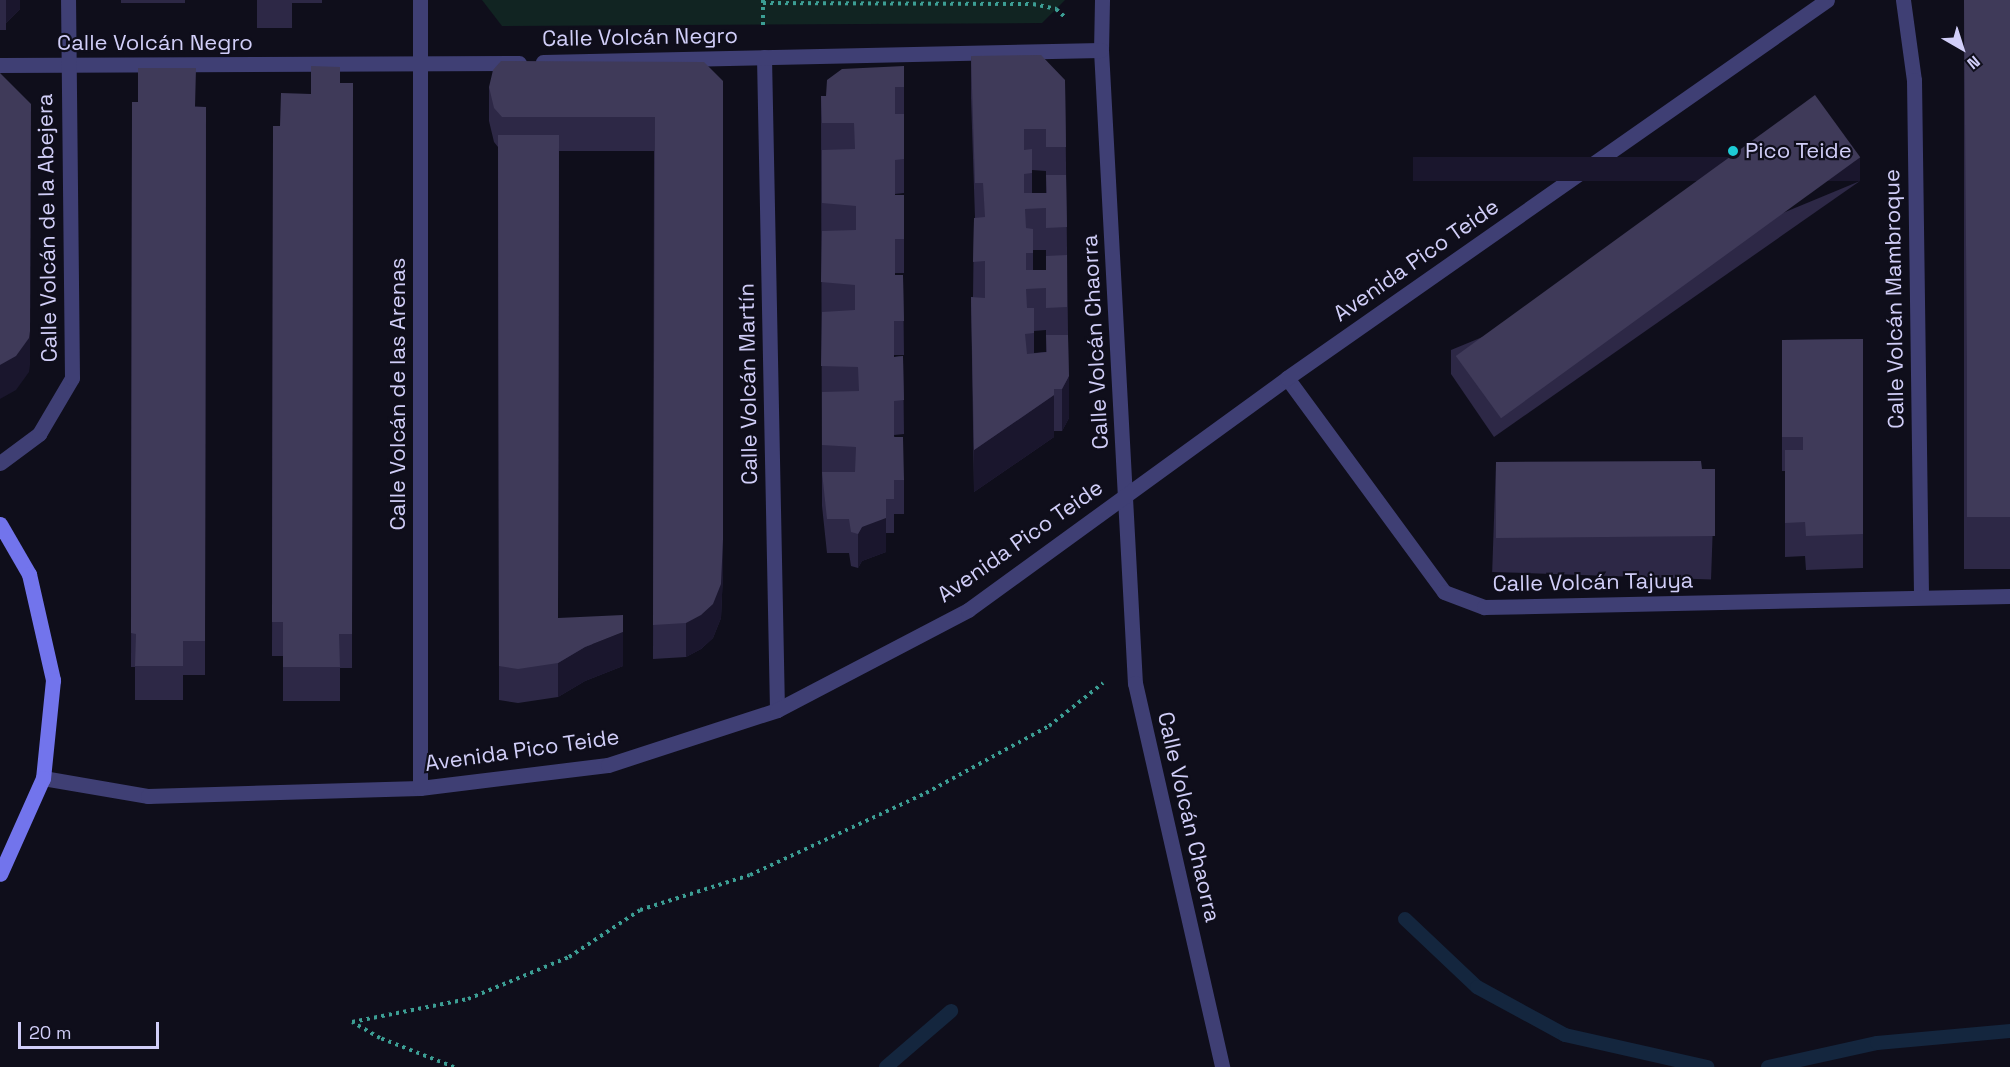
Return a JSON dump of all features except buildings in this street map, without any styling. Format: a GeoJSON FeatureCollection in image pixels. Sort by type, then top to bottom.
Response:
{"type":"FeatureCollection","features":[{"type":"Feature","properties":{"kind":"street","name":"Calle Volcán de la Abejera"},"geometry":{"type":"LineString","coordinates":[[0,463],[39,434],[72,378],[68,0]]}},
{"type":"Feature","properties":{"kind":"street","name":"Calle Volcán de las Arenas"},"geometry":{"type":"LineString","coordinates":[[420,0],[420,788]]}},
{"type":"Feature","properties":{"kind":"street","name":"Calle Volcán Chaorra"},"geometry":{"type":"LineString","coordinates":[[1102,0],[1101,50],[1127,493],[1135,683],[1222,1067]]}},
{"type":"Feature","properties":{"kind":"street","name":"Avenida Pico Teide"},"geometry":{"type":"LineString","coordinates":[[43,778],[148,796],[420,788],[608,765],[777,710],[968,610],[1287,378],[1827,0]]}},
{"type":"Feature","properties":{"kind":"street","name":"Calle Volcán Mambroque"},"geometry":{"type":"LineString","coordinates":[[1903,0],[1914,80],[1921,597]]}},
{"type":"Feature","properties":{"kind":"street","name":"Calle Volcán Negro"},"geometry":{"type":"LineString","coordinates":[[0,65],[420,65],[1101,50]]}},
{"type":"Feature","properties":{"kind":"street","name":"Calle Volcán Martín"},"geometry":{"type":"LineString","coordinates":[[765,57],[777,710]]}},
{"type":"Feature","properties":{"kind":"street","name":"Calle Volcán Tajuya"},"geometry":{"type":"LineString","coordinates":[[1287,378],[1444,592],[1484,607],[2010,596]]}},
{"type":"Feature","properties":{"kind":"street"},"geometry":{"type":"LineString","coordinates":[[0,524],[30,574],[53,680],[43,778],[0,874]]}},
{"type":"Feature","properties":{"kind":"path"},"geometry":{"type":"LineString","coordinates":[[763,3],[1033,2],[1056,9],[1101,50]]}},
{"type":"Feature","properties":{"kind":"path"},"geometry":{"type":"LineString","coordinates":[[454,1067],[380,1038],[351,1022],[468,999],[569,957],[640,910],[750,875],[926,793],[1049,726],[1135,658]]}},
{"type":"Feature","properties":{"kind":"green space"},"geometry":{"type":"Polygon","coordinates":[[[482,0],[1065,0],[1042,23],[502,26],[482,0]]]}},
{"type":"Feature","properties":{"kind":"waterway"},"geometry":{"type":"LineString","coordinates":[[1405,919],[1477,987],[1565,1035],[1707,1067]]}},
{"type":"Feature","properties":{"kind":"waterway"},"geometry":{"type":"LineString","coordinates":[[886,1067],[951,1011]]}},
{"type":"Feature","properties":{"kind":"waterway"},"geometry":{"type":"LineString","coordinates":[[1768,1067],[1877,1043],[2010,1031]]}},
{"type":"Feature","properties":{"kind":"place","name":"Pico Teide"},"geometry":{"type":"Point","coordinates":[1733,151]}}]}
